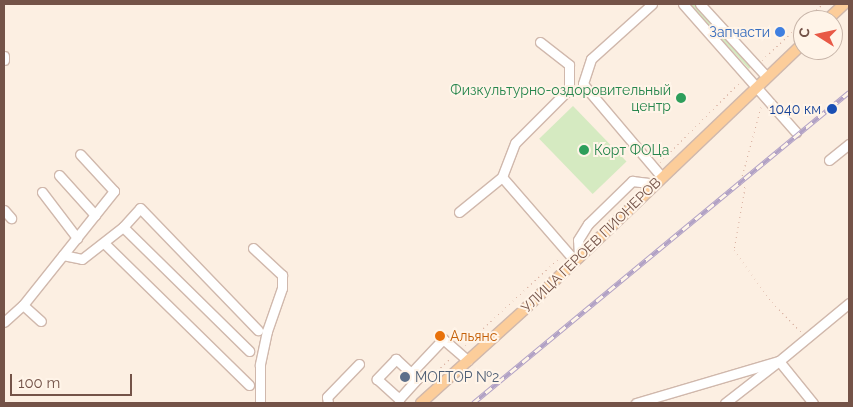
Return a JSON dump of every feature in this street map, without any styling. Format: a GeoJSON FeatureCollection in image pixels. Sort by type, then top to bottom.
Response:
{"type":"FeatureCollection","features":[{"type":"Feature","properties":{"kind":"main road","name":"УЛИЦА ГЕРОЕВ ПИОНЕРОВ"},"geometry":{"type":"LineString","coordinates":[[421,403],[577,259],[793,52]]}},
{"type":"Feature","properties":{"kind":"street"},"geometry":{"type":"LineString","coordinates":[[652,4],[592,59],[583,84],[659,180]]}},
{"type":"Feature","properties":{"kind":"street"},"geometry":{"type":"LineString","coordinates":[[683,4],[796,132]]}},
{"type":"Feature","properties":{"kind":"street"},"geometry":{"type":"LineString","coordinates":[[700,4],[767,77]]}},
{"type":"Feature","properties":{"kind":"street"},"geometry":{"type":"LineString","coordinates":[[459,212],[502,177],[514,143],[568,89],[570,65],[540,42]]}},
{"type":"Feature","properties":{"kind":"street"},"geometry":{"type":"LineString","coordinates":[[830,160],[849,144]]}},
{"type":"Feature","properties":{"kind":"street"},"geometry":{"type":"LineString","coordinates":[[4,322],[23,305],[114,191],[80,154]]}},
{"type":"Feature","properties":{"kind":"street"},"geometry":{"type":"LineString","coordinates":[[59,175],[95,215]]}},
{"type":"Feature","properties":{"kind":"street"},"geometry":{"type":"LineString","coordinates":[[502,177],[577,259]]}},
{"type":"Feature","properties":{"kind":"street"},"geometry":{"type":"LineString","coordinates":[[577,259],[578,240],[588,224],[632,181],[659,180]]}},
{"type":"Feature","properties":{"kind":"street"},"geometry":{"type":"LineString","coordinates":[[42,192],[77,238]]}},
{"type":"Feature","properties":{"kind":"street"},"geometry":{"type":"LineString","coordinates":[[63,255],[82,259],[123,227],[140,208],[258,330]]}},
{"type":"Feature","properties":{"kind":"street"},"geometry":{"type":"LineString","coordinates":[[4,210],[11,218]]}},
{"type":"Feature","properties":{"kind":"street"},"geometry":{"type":"LineString","coordinates":[[123,227],[249,351]]}},
{"type":"Feature","properties":{"kind":"street"},"geometry":{"type":"LineString","coordinates":[[104,243],[249,385]]}},
{"type":"Feature","properties":{"kind":"street"},"geometry":{"type":"LineString","coordinates":[[253,248],[282,275],[282,288],[267,331],[260,365],[260,403]]}},
{"type":"Feature","properties":{"kind":"street"},"geometry":{"type":"LineString","coordinates":[[725,403],[849,303]]}},
{"type":"Feature","properties":{"kind":"street"},"geometry":{"type":"LineString","coordinates":[[23,305],[41,321]]}},
{"type":"Feature","properties":{"kind":"street"},"geometry":{"type":"LineString","coordinates":[[411,373],[443,339],[468,361]]}},
{"type":"Feature","properties":{"kind":"street"},"geometry":{"type":"LineString","coordinates":[[396,359],[411,373],[417,379],[398,399],[377,379],[396,359]]}},
{"type":"Feature","properties":{"kind":"street"},"geometry":{"type":"LineString","coordinates":[[636,403],[779,361]]}},
{"type":"Feature","properties":{"kind":"street"},"geometry":{"type":"LineString","coordinates":[[779,361],[813,403]]}},
{"type":"Feature","properties":{"kind":"street"},"geometry":{"type":"LineString","coordinates":[[328,403],[327,397],[359,364]]}},
{"type":"Feature","properties":{"kind":"path"},"geometry":{"type":"LineString","coordinates":[[756,88],[762,101],[740,184],[745,187],[734,250],[772,302],[807,338]]}},
{"type":"Feature","properties":{"kind":"green space"},"geometry":{"type":"Polygon","coordinates":[[[689,4],[695,4],[751,66],[749,69],[689,4]]]}},
{"type":"Feature","properties":{"kind":"green space","name":"Корт ФОЦа"},"geometry":{"type":"Polygon","coordinates":[[[573,106],[626,161],[593,194],[539,139],[573,106]]]}},
{"type":"Feature","properties":{"kind":"railway"},"geometry":{"type":"LineString","coordinates":[[473,403],[849,92]]}},
{"type":"Feature","properties":{"kind":"place","name":"Запчасти"},"geometry":{"type":"Point","coordinates":[780,32]}},
{"type":"Feature","properties":{"kind":"place","name":"Физкультурно-оздоровительный центр"},"geometry":{"type":"Point","coordinates":[681,98]}},
{"type":"Feature","properties":{"kind":"place","name":"1040 км"},"geometry":{"type":"Point","coordinates":[832,109]}},
{"type":"Feature","properties":{"kind":"place","name":"Корт ФОЦа"},"geometry":{"type":"Point","coordinates":[584,150]}},
{"type":"Feature","properties":{"kind":"place","name":"Альянс"},"geometry":{"type":"Point","coordinates":[440,336]}},
{"type":"Feature","properties":{"kind":"place","name":"МОГТОР №2"},"geometry":{"type":"Point","coordinates":[405,377]}}]}
